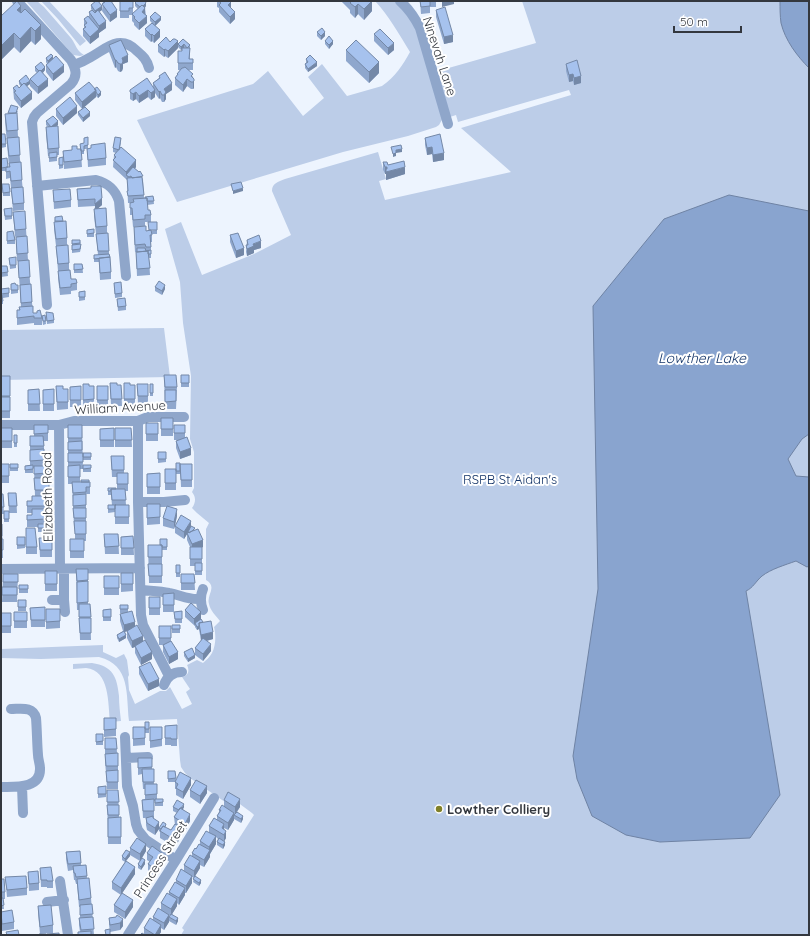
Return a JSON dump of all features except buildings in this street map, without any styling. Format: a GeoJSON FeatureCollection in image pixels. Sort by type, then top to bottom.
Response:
{"type":"FeatureCollection","features":[{"type":"Feature","properties":{"kind":"street"},"geometry":{"type":"LineString","coordinates":[[17,1],[71,60],[76,70],[76,75],[71,84],[37,113],[32,122],[47,305]]}},
{"type":"Feature","properties":{"kind":"street","name":"Ninevah Lane"},"geometry":{"type":"LineString","coordinates":[[400,1],[415,17],[420,28],[448,124]]}},
{"type":"Feature","properties":{"kind":"street"},"geometry":{"type":"LineString","coordinates":[[74,65],[89,59],[113,44],[120,42],[132,46],[145,58],[149,68]]}},
{"type":"Feature","properties":{"kind":"street"},"geometry":{"type":"LineString","coordinates":[[37,186],[96,180],[103,182],[113,189],[117,194],[119,201],[126,276]]}},
{"type":"Feature","properties":{"kind":"street","name":"William Avenue"},"geometry":{"type":"LineString","coordinates":[[1,425],[59,425],[74,421],[138,421],[148,417],[184,417]]}},
{"type":"Feature","properties":{"kind":"street"},"geometry":{"type":"LineString","coordinates":[[138,421],[138,502],[141,614],[143,625],[166,680],[176,672],[182,672]]}},
{"type":"Feature","properties":{"kind":"street","name":"Elizabeth Road"},"geometry":{"type":"LineString","coordinates":[[59,425],[62,568],[65,612]]}},
{"type":"Feature","properties":{"kind":"street"},"geometry":{"type":"LineString","coordinates":[[138,502],[184,500]]}},
{"type":"Feature","properties":{"kind":"street"},"geometry":{"type":"LineString","coordinates":[[1,569],[140,568]]}},
{"type":"Feature","properties":{"kind":"street"},"geometry":{"type":"LineString","coordinates":[[203,589],[200,600],[203,610]]}},
{"type":"Feature","properties":{"kind":"street"},"geometry":{"type":"LineString","coordinates":[[141,590],[167,592],[187,599],[200,600]]}},
{"type":"Feature","properties":{"kind":"street"},"geometry":{"type":"LineString","coordinates":[[52,600],[64,600]]}},
{"type":"Feature","properties":{"kind":"street"},"geometry":{"type":"LineString","coordinates":[[1,787],[28,786],[36,779],[40,768],[36,715],[30,709],[11,709]]}},
{"type":"Feature","properties":{"kind":"street"},"geometry":{"type":"LineString","coordinates":[[125,738],[127,786],[138,830],[146,840],[176,860]]}},
{"type":"Feature","properties":{"kind":"street"},"geometry":{"type":"LineString","coordinates":[[126,758],[148,757]]}},
{"type":"Feature","properties":{"kind":"street"},"geometry":{"type":"LineString","coordinates":[[22,786],[23,812]]}},
{"type":"Feature","properties":{"kind":"street","name":"Princess Street"},"geometry":{"type":"LineString","coordinates":[[128,935],[214,798]]}},
{"type":"Feature","properties":{"kind":"street"},"geometry":{"type":"LineString","coordinates":[[60,881],[68,935]]}},
{"type":"Feature","properties":{"kind":"street"},"geometry":{"type":"LineString","coordinates":[[47,902],[64,900]]}},
{"type":"Feature","properties":{"kind":"green space"},"geometry":{"type":"Polygon","coordinates":[[[26,1],[37,1],[44,7],[71,38],[79,51],[84,55],[73,55],[26,1]]]}},
{"type":"Feature","properties":{"kind":"green space"},"geometry":{"type":"Polygon","coordinates":[[[41,1],[49,1],[86,41],[80,46],[41,1]]]}},
{"type":"Feature","properties":{"kind":"green space"},"geometry":{"type":"Polygon","coordinates":[[[375,1],[397,1],[414,21],[443,118],[439,125],[408,136],[343,152],[177,202],[137,120],[253,84],[268,71],[303,116],[324,98],[308,77],[322,64],[347,96],[382,86],[391,79],[410,52],[398,32],[375,1]]]}},
{"type":"Feature","properties":{"kind":"green space","name":"RSPB St Aidan's"},"geometry":{"type":"Polygon","coordinates":[[[522,1],[809,1],[809,935],[181,935],[184,930],[182,928],[254,815],[229,796],[225,802],[185,773],[181,767],[177,719],[129,721],[125,682],[117,667],[109,661],[99,657],[41,659],[1,658],[1,649],[103,645],[103,652],[116,658],[124,654],[127,660],[129,690],[135,704],[160,691],[166,691],[170,687],[182,709],[192,704],[186,692],[190,689],[182,677],[186,676],[188,673],[187,665],[197,660],[203,663],[209,657],[215,643],[214,627],[220,621],[213,613],[210,606],[209,597],[211,585],[206,580],[206,529],[209,523],[192,508],[195,500],[192,492],[194,488],[194,452],[190,439],[191,376],[183,323],[180,282],[165,229],[181,222],[202,275],[254,254],[291,235],[272,191],[274,184],[285,179],[378,152],[386,179],[379,181],[385,200],[511,172],[461,128],[571,95],[569,90],[458,122],[456,115],[450,117],[438,71],[536,43],[522,1]]]}},
{"type":"Feature","properties":{"kind":"green space"},"geometry":{"type":"Polygon","coordinates":[[[164,328],[170,377],[1,380],[1,330],[164,328]]]}},
{"type":"Feature","properties":{"kind":"green space"},"geometry":{"type":"Polygon","coordinates":[[[92,663],[105,667],[113,674],[115,678],[118,689],[121,721],[110,722],[108,698],[104,681],[100,675],[94,670],[86,668],[73,669],[73,664],[92,663]]]}},
{"type":"Feature","properties":{"kind":"water"},"geometry":{"type":"Polygon","coordinates":[[[780,1],[809,1],[809,68],[796,53],[785,36],[781,23],[780,1]]]}},
{"type":"Feature","properties":{"kind":"water","name":"Lowther Lake"},"geometry":{"type":"Polygon","coordinates":[[[729,195],[809,211],[809,434],[802,439],[788,459],[796,476],[809,477],[809,566],[807,567],[796,561],[778,567],[762,576],[751,588],[746,591],[780,795],[750,838],[660,842],[626,835],[592,816],[577,779],[573,756],[598,589],[593,306],[664,219],[729,195]]]}},
{"type":"Feature","properties":{"kind":"place","name":"Lowther Colliery"},"geometry":{"type":"Point","coordinates":[439,809]}}]}
